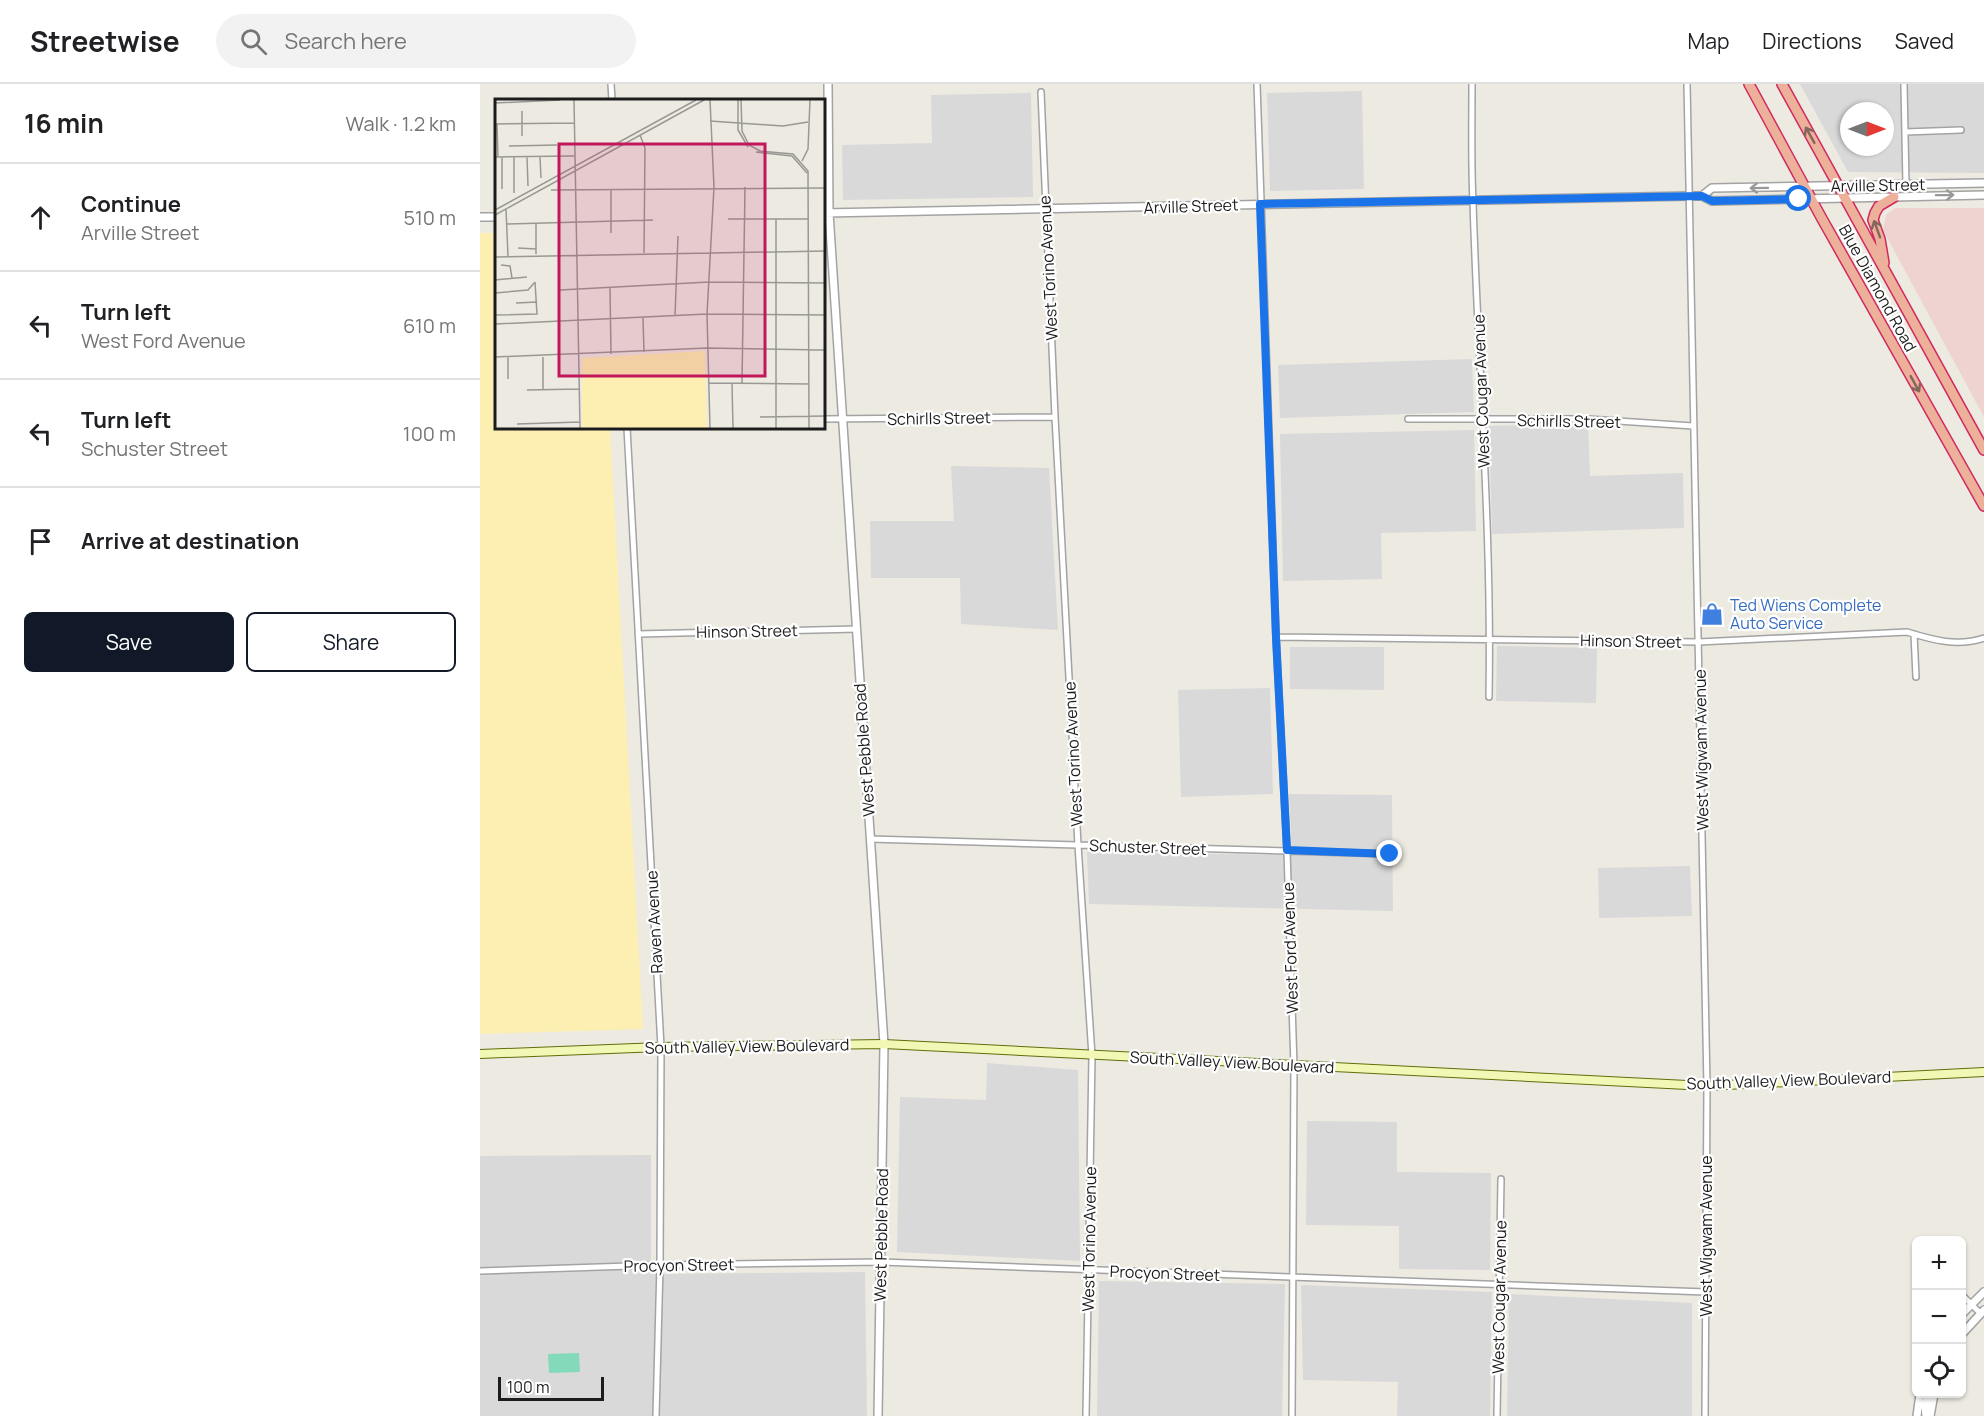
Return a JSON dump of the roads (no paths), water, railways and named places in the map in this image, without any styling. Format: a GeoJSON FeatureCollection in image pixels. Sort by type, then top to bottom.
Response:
{"type":"FeatureCollection","features":[{"type":"Feature","properties":{"kind":"highway","name":"Blue Diamond Road"},"geometry":{"type":"LineString","coordinates":[[1749,84],[1804,187],[1984,506]]}},
{"type":"Feature","properties":{"kind":"highway","name":"Blue Diamond Road"},"geometry":{"type":"LineString","coordinates":[[1782,84],[1984,450]]}},
{"type":"Feature","properties":{"kind":"highway"},"geometry":{"type":"LineString","coordinates":[[1885,271],[1880,239],[1873,220],[1879,206],[1894,197]]}},
{"type":"Feature","properties":{"kind":"main road","name":"South Valley View Boulevard"},"geometry":{"type":"LineString","coordinates":[[480,1054],[661,1047],[884,1044],[1707,1086],[1984,1072]]}},
{"type":"Feature","properties":{"kind":"street","name":"West Pebble Road"},"geometry":{"type":"LineString","coordinates":[[828,84],[826,213],[843,419],[884,1044],[878,1416]]}},
{"type":"Feature","properties":{"kind":"street","name":"West Ford Avenue"},"geometry":{"type":"LineString","coordinates":[[1257,84],[1276,637],[1287,850],[1294,1066],[1292,1416]]}},
{"type":"Feature","properties":{"kind":"street","name":"West Cougar Avenue"},"geometry":{"type":"LineString","coordinates":[[1472,84],[1473,201],[1490,639],[1489,697]]}},
{"type":"Feature","properties":{"kind":"street","name":"West Wigwam Avenue"},"geometry":{"type":"LineString","coordinates":[[1687,84],[1707,1086],[1705,1416]]}},
{"type":"Feature","properties":{"kind":"street"},"geometry":{"type":"LineString","coordinates":[[1904,84],[1906,185]]}},
{"type":"Feature","properties":{"kind":"street","name":"West Torino Avenue"},"geometry":{"type":"LineString","coordinates":[[1041,92],[1055,417],[1092,1056],[1086,1416]]}},
{"type":"Feature","properties":{"kind":"street"},"geometry":{"type":"LineString","coordinates":[[1905,132],[1961,130]]}},
{"type":"Feature","properties":{"kind":"street","name":"Arville Street"},"geometry":{"type":"LineString","coordinates":[[1702,196],[1712,189],[1984,183]]}},
{"type":"Feature","properties":{"kind":"street","name":"Arville Street"},"geometry":{"type":"LineString","coordinates":[[826,213],[1689,196],[1702,196],[1712,201],[1984,195]]}},
{"type":"Feature","properties":{"kind":"street","name":"Schirlls Street"},"geometry":{"type":"LineString","coordinates":[[825,419],[1055,417]]}},
{"type":"Feature","properties":{"kind":"street","name":"Schirlls Street"},"geometry":{"type":"LineString","coordinates":[[1408,419],[1588,419],[1693,426]]}},
{"type":"Feature","properties":{"kind":"street","name":"Raven Avenue"},"geometry":{"type":"LineString","coordinates":[[627,429],[661,1047],[660,1265],[656,1416]]}},
{"type":"Feature","properties":{"kind":"street","name":"Hinson Street"},"geometry":{"type":"LineString","coordinates":[[638,634],[857,629]]}},
{"type":"Feature","properties":{"kind":"street","name":"Hinson Street"},"geometry":{"type":"LineString","coordinates":[[1276,637],[1699,642],[1907,632],[1937,641],[1955,642],[1984,638]]}},
{"type":"Feature","properties":{"kind":"street"},"geometry":{"type":"LineString","coordinates":[[1914,634],[1916,677]]}},
{"type":"Feature","properties":{"kind":"street","name":"Schuster Street"},"geometry":{"type":"LineString","coordinates":[[870,839],[1390,854]]}},
{"type":"Feature","properties":{"kind":"street","name":"West Cougar Avenue"},"geometry":{"type":"LineString","coordinates":[[1497,1416],[1501,1179]]}},
{"type":"Feature","properties":{"kind":"street","name":"Procyon Street"},"geometry":{"type":"LineString","coordinates":[[480,1271],[660,1265],[880,1262],[1706,1292]]}},
{"type":"Feature","properties":{"kind":"street"},"geometry":{"type":"LineString","coordinates":[[1966,1310],[1984,1292]]}},
{"type":"Feature","properties":{"kind":"street"},"geometry":{"type":"LineString","coordinates":[[1966,1300],[1982,1312],[1966,1330]]}},
{"type":"Feature","properties":{"kind":"street"},"geometry":{"type":"LineString","coordinates":[[1917,1416],[1919,1398]]}},
{"type":"Feature","properties":{"kind":"street"},"geometry":{"type":"LineString","coordinates":[[1927,1398],[1925,1406],[1928,1416]]}},
{"type":"Feature","properties":{"kind":"street"},"geometry":{"type":"LineString","coordinates":[[1928,1416],[1933,1398]]}},
{"type":"Feature","properties":{"kind":"place","name":"Ted Wiens Complete Auto Service"},"geometry":{"type":"Point","coordinates":[1712,614]}}]}
